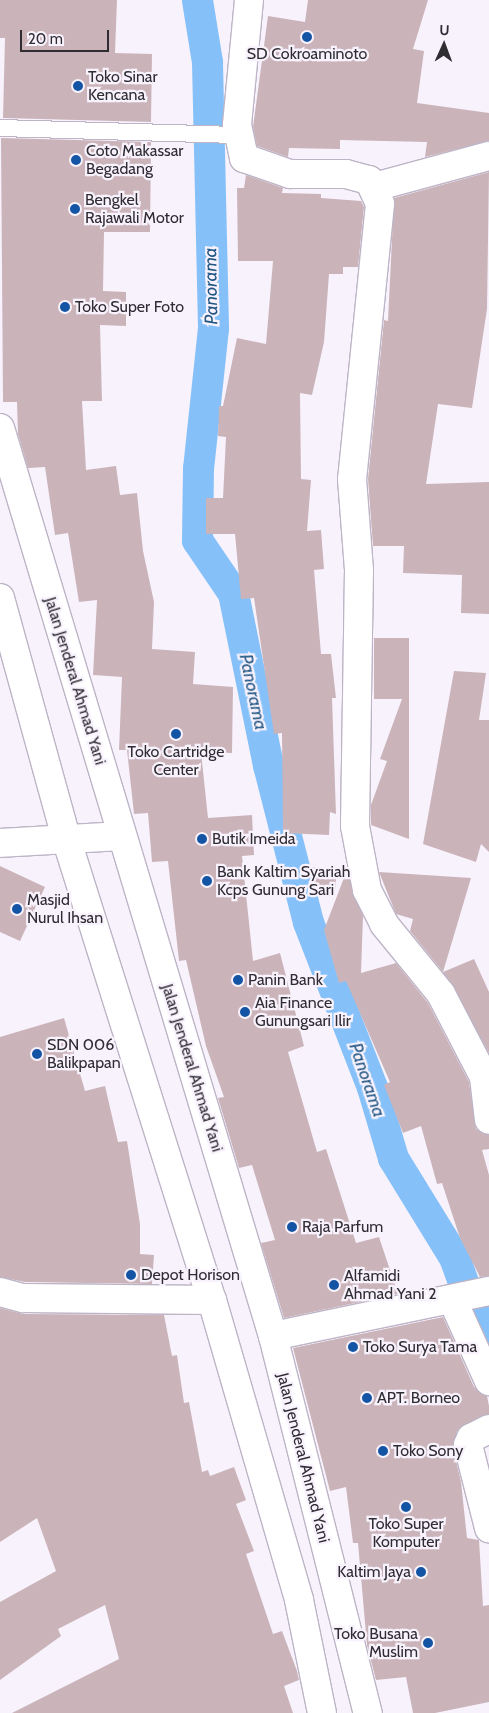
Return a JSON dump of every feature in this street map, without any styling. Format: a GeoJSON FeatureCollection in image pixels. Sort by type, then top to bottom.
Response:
{"type":"FeatureCollection","features":[{"type":"Feature","properties":{"kind":"main road"},"geometry":{"type":"LineString","coordinates":[[249,0],[232,135],[244,158],[251,164],[290,174],[346,174],[369,180],[374,187],[380,204],[352,480],[359,570],[355,826],[368,890],[384,924],[441,994],[484,1078],[489,1120]]}},
{"type":"Feature","properties":{"kind":"main road"},"geometry":{"type":"LineString","coordinates":[[374,187],[489,156]]}},
{"type":"Feature","properties":{"kind":"main road","name":"Jalan Jenderal Ahmad Yani"},"geometry":{"type":"LineString","coordinates":[[0,428],[121,836],[273,1336],[368,1713]]}},
{"type":"Feature","properties":{"kind":"main road"},"geometry":{"type":"LineString","coordinates":[[0,598],[66,838],[212,1300],[299,1600],[322,1713]]}},
{"type":"Feature","properties":{"kind":"main road"},"geometry":{"type":"LineString","coordinates":[[0,843],[121,836]]}},
{"type":"Feature","properties":{"kind":"main road"},"geometry":{"type":"LineString","coordinates":[[0,1292],[23,1298],[212,1300]]}},
{"type":"Feature","properties":{"kind":"main road"},"geometry":{"type":"LineString","coordinates":[[273,1336],[470,1296],[489,1381]]}},
{"type":"Feature","properties":{"kind":"main road"},"geometry":{"type":"LineString","coordinates":[[489,1429],[471,1438],[468,1446],[489,1528]]}},
{"type":"Feature","properties":{"kind":"lane"},"geometry":{"type":"LineString","coordinates":[[0,128],[232,135]]}},
{"type":"Feature","properties":{"kind":"building","name":"Toko Sinar Kencana"},"geometry":{"type":"Polygon","coordinates":[[[0,0],[117,0],[115,53],[152,54],[151,122],[3,118],[5,38],[0,38],[0,0]]]}},
{"type":"Feature","properties":{"kind":"building"},"geometry":{"type":"Polygon","coordinates":[[[308,0],[428,0],[413,49],[424,51],[417,103],[489,113],[489,141],[425,157],[427,142],[340,140],[340,149],[289,148],[288,157],[257,146],[253,127],[268,16],[305,22],[308,0]]]}},
{"type":"Feature","properties":{"kind":"building"},"geometry":{"type":"Polygon","coordinates":[[[1,138],[151,142],[150,232],[104,232],[103,291],[126,292],[126,326],[100,325],[102,401],[82,401],[86,470],[116,466],[120,495],[137,493],[143,551],[154,602],[152,649],[195,652],[193,684],[233,687],[232,753],[201,752],[208,818],[252,815],[254,855],[242,856],[253,961],[280,953],[304,1046],[288,1052],[317,1152],[326,1149],[356,1243],[379,1237],[398,1294],[284,1318],[261,1243],[275,1240],[252,1165],[239,1168],[218,1098],[224,1097],[206,1046],[186,960],[179,961],[168,861],[152,862],[148,813],[134,814],[127,750],[119,750],[122,677],[93,675],[97,600],[79,602],[68,533],[55,535],[45,467],[28,468],[18,434],[17,402],[3,402],[1,138]]]}},
{"type":"Feature","properties":{"kind":"building"},"geometry":{"type":"Polygon","coordinates":[[[489,172],[487,309],[472,408],[438,404],[426,484],[489,482],[489,614],[461,613],[462,575],[403,573],[404,546],[373,546],[368,479],[384,320],[388,321],[394,198],[489,172]]]}},
{"type":"Feature","properties":{"kind":"building"},"geometry":{"type":"Polygon","coordinates":[[[246,175],[283,188],[282,193],[321,194],[321,198],[361,201],[364,207],[358,267],[343,267],[343,274],[329,274],[324,342],[312,395],[300,393],[301,479],[311,480],[307,531],[321,530],[324,569],[314,570],[321,654],[331,654],[336,698],[332,698],[336,814],[330,812],[329,835],[283,833],[282,733],[274,734],[254,598],[241,599],[235,534],[206,534],[206,498],[223,498],[226,437],[218,436],[219,406],[223,406],[237,338],[266,344],[273,261],[238,261],[237,188],[244,188],[246,175]]]}},
{"type":"Feature","properties":{"kind":"building"},"geometry":{"type":"Polygon","coordinates":[[[374,638],[409,638],[409,839],[371,825],[371,805],[387,761],[380,759],[402,699],[374,699],[374,638]]]}},
{"type":"Feature","properties":{"kind":"building"},"geometry":{"type":"Polygon","coordinates":[[[454,671],[486,673],[479,720],[489,720],[489,852],[481,844],[476,862],[423,844],[454,671]]]}},
{"type":"Feature","properties":{"kind":"building","name":"Masjid Nurul Ihsan"},"geometry":{"type":"Polygon","coordinates":[[[0,866],[45,887],[20,941],[0,932],[0,866]]]}},
{"type":"Feature","properties":{"kind":"building"},"geometry":{"type":"Polygon","coordinates":[[[313,867],[337,869],[335,894],[311,892],[313,867]]]}},
{"type":"Feature","properties":{"kind":"building"},"geometry":{"type":"Polygon","coordinates":[[[347,870],[363,916],[361,973],[396,963],[428,1003],[469,1082],[476,1129],[489,1135],[489,1149],[482,1150],[489,1175],[489,1276],[480,1277],[460,1238],[442,1183],[437,1184],[421,1126],[403,1133],[384,1085],[390,1082],[346,981],[339,983],[324,930],[347,870]]]}},
{"type":"Feature","properties":{"kind":"building"},"geometry":{"type":"Polygon","coordinates":[[[379,872],[471,878],[443,972],[410,931],[413,919],[396,914],[379,872]]]}},
{"type":"Feature","properties":{"kind":"building"},"geometry":{"type":"Polygon","coordinates":[[[474,959],[489,992],[489,1053],[443,972],[474,959]]]}},
{"type":"Feature","properties":{"kind":"building"},"geometry":{"type":"Polygon","coordinates":[[[64,1018],[85,1091],[105,1086],[118,1142],[127,1141],[140,1224],[140,1254],[154,1255],[152,1284],[25,1282],[0,1277],[0,1037],[64,1018]]]}},
{"type":"Feature","properties":{"kind":"building"},"geometry":{"type":"Polygon","coordinates":[[[0,1308],[23,1314],[164,1315],[172,1356],[177,1355],[184,1403],[189,1402],[202,1472],[208,1470],[210,1476],[234,1467],[246,1500],[236,1504],[254,1551],[246,1554],[273,1634],[282,1631],[299,1680],[284,1686],[293,1713],[12,1713],[119,1659],[105,1605],[58,1629],[61,1636],[0,1680],[0,1602],[56,1571],[37,1518],[0,1542],[0,1308]]]}},
{"type":"Feature","properties":{"kind":"building"},"geometry":{"type":"Polygon","coordinates":[[[443,1317],[474,1387],[487,1396],[489,1406],[489,1414],[457,1431],[453,1448],[461,1482],[467,1538],[479,1540],[483,1606],[489,1605],[489,1702],[435,1713],[413,1713],[406,1677],[376,1680],[367,1645],[358,1543],[353,1543],[346,1487],[330,1491],[293,1348],[443,1317]]]}},
{"type":"Feature","properties":{"kind":"waterway","name":"Panorama"},"geometry":{"type":"LineString","coordinates":[[197,0],[207,62],[213,328],[198,468],[197,540],[233,593],[268,765],[308,922],[372,1087],[393,1158],[454,1257],[489,1354]]}},
{"type":"Feature","properties":{"kind":"place","name":"SD Cokroaminoto"},"geometry":{"type":"Point","coordinates":[307,37]}},
{"type":"Feature","properties":{"kind":"place","name":"Toko Sinar Kencana"},"geometry":{"type":"Point","coordinates":[78,86]}},
{"type":"Feature","properties":{"kind":"place","name":"Coto Makassar Begadang"},"geometry":{"type":"Point","coordinates":[76,160]}},
{"type":"Feature","properties":{"kind":"place","name":"Bengkel Rajawali Motor"},"geometry":{"type":"Point","coordinates":[75,209]}},
{"type":"Feature","properties":{"kind":"place","name":"Toko Super Foto"},"geometry":{"type":"Point","coordinates":[65,307]}},
{"type":"Feature","properties":{"kind":"place","name":"Toko Cartridge Center"},"geometry":{"type":"Point","coordinates":[176,734]}},
{"type":"Feature","properties":{"kind":"place","name":"Butik Imeida"},"geometry":{"type":"Point","coordinates":[202,839]}},
{"type":"Feature","properties":{"kind":"place","name":"Bank Kaltim Syariah Kcps Gunung Sari"},"geometry":{"type":"Point","coordinates":[207,881]}},
{"type":"Feature","properties":{"kind":"place","name":"Masjid Nurul Ihsan"},"geometry":{"type":"Point","coordinates":[17,909]}},
{"type":"Feature","properties":{"kind":"place","name":"Panin Bank"},"geometry":{"type":"Point","coordinates":[238,980]}},
{"type":"Feature","properties":{"kind":"place","name":"Aia Finance Gunungsari Ilir"},"geometry":{"type":"Point","coordinates":[245,1012]}},
{"type":"Feature","properties":{"kind":"place","name":"SDN 006 Balikpapan"},"geometry":{"type":"Point","coordinates":[37,1054]}},
{"type":"Feature","properties":{"kind":"place","name":"Raja Parfum"},"geometry":{"type":"Point","coordinates":[292,1227]}},
{"type":"Feature","properties":{"kind":"place","name":"Depot Horison"},"geometry":{"type":"Point","coordinates":[131,1275]}},
{"type":"Feature","properties":{"kind":"place","name":"Alfamidi Ahmad Yani 2"},"geometry":{"type":"Point","coordinates":[334,1285]}},
{"type":"Feature","properties":{"kind":"place","name":"Toko Surya Tama"},"geometry":{"type":"Point","coordinates":[353,1347]}},
{"type":"Feature","properties":{"kind":"place","name":"APT. Borneo"},"geometry":{"type":"Point","coordinates":[367,1398]}},
{"type":"Feature","properties":{"kind":"place","name":"Toko Sony"},"geometry":{"type":"Point","coordinates":[383,1451]}},
{"type":"Feature","properties":{"kind":"place","name":"Toko Super Komputer"},"geometry":{"type":"Point","coordinates":[406,1507]}},
{"type":"Feature","properties":{"kind":"place","name":"Kaltim Jaya"},"geometry":{"type":"Point","coordinates":[421,1572]}},
{"type":"Feature","properties":{"kind":"place","name":"Toko Busana Muslim"},"geometry":{"type":"Point","coordinates":[428,1643]}}]}
